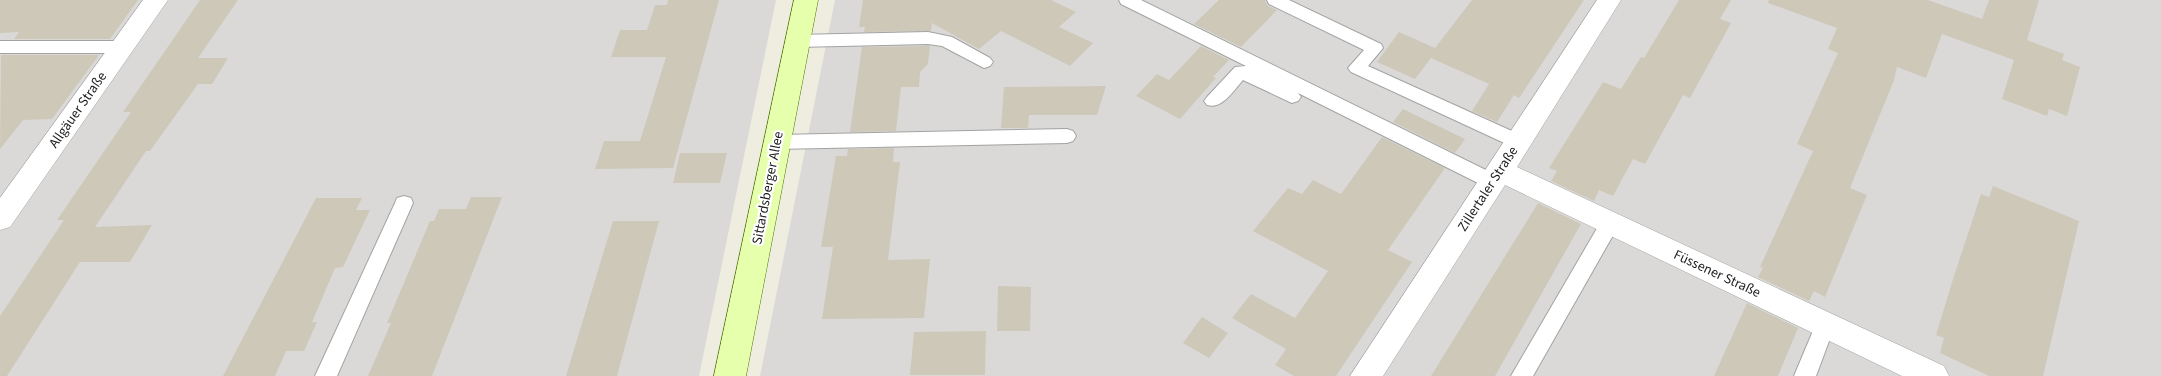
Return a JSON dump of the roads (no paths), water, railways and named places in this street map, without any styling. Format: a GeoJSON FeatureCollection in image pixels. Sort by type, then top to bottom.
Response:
{"type":"FeatureCollection","features":[{"type":"Feature","properties":{"kind":"main road","name":"Sittardsberger Allee"},"geometry":{"type":"LineString","coordinates":[[730,376],[806,0]]}},
{"type":"Feature","properties":{"kind":"street","name":"Allgäuer Straße"},"geometry":{"type":"LineString","coordinates":[[0,219],[156,0]]}},
{"type":"Feature","properties":{"kind":"street","name":"Zillertaler Straße"},"geometry":{"type":"LineString","coordinates":[[1366,376],[1494,182],[1609,0]]}},
{"type":"Feature","properties":{"kind":"street","name":"Füssener Straße"},"geometry":{"type":"LineString","coordinates":[[1494,182],[1610,223],[1933,376]]}},
{"type":"Feature","properties":{"kind":"lane"},"geometry":{"type":"LineString","coordinates":[[1127,0],[1494,182]]}},
{"type":"Feature","properties":{"kind":"lane"},"geometry":{"type":"LineString","coordinates":[[1275,0],[1375,48],[1356,68],[1519,142]]}},
{"type":"Feature","properties":{"kind":"lane"},"geometry":{"type":"LineString","coordinates":[[797,41],[928,38],[946,41],[984,62]]}},
{"type":"Feature","properties":{"kind":"lane"},"geometry":{"type":"LineString","coordinates":[[0,47],[122,47]]}},
{"type":"Feature","properties":{"kind":"lane"},"geometry":{"type":"LineString","coordinates":[[1213,101],[1241,71],[1494,182]]}},
{"type":"Feature","properties":{"kind":"lane"},"geometry":{"type":"LineString","coordinates":[[777,142],[1067,136]]}},
{"type":"Feature","properties":{"kind":"lane"},"geometry":{"type":"LineString","coordinates":[[326,376],[404,203]]}},
{"type":"Feature","properties":{"kind":"lane"},"geometry":{"type":"LineString","coordinates":[[1522,376],[1610,223]]}},
{"type":"Feature","properties":{"kind":"lane"},"geometry":{"type":"LineString","coordinates":[[1805,376],[1825,325]]}}]}
